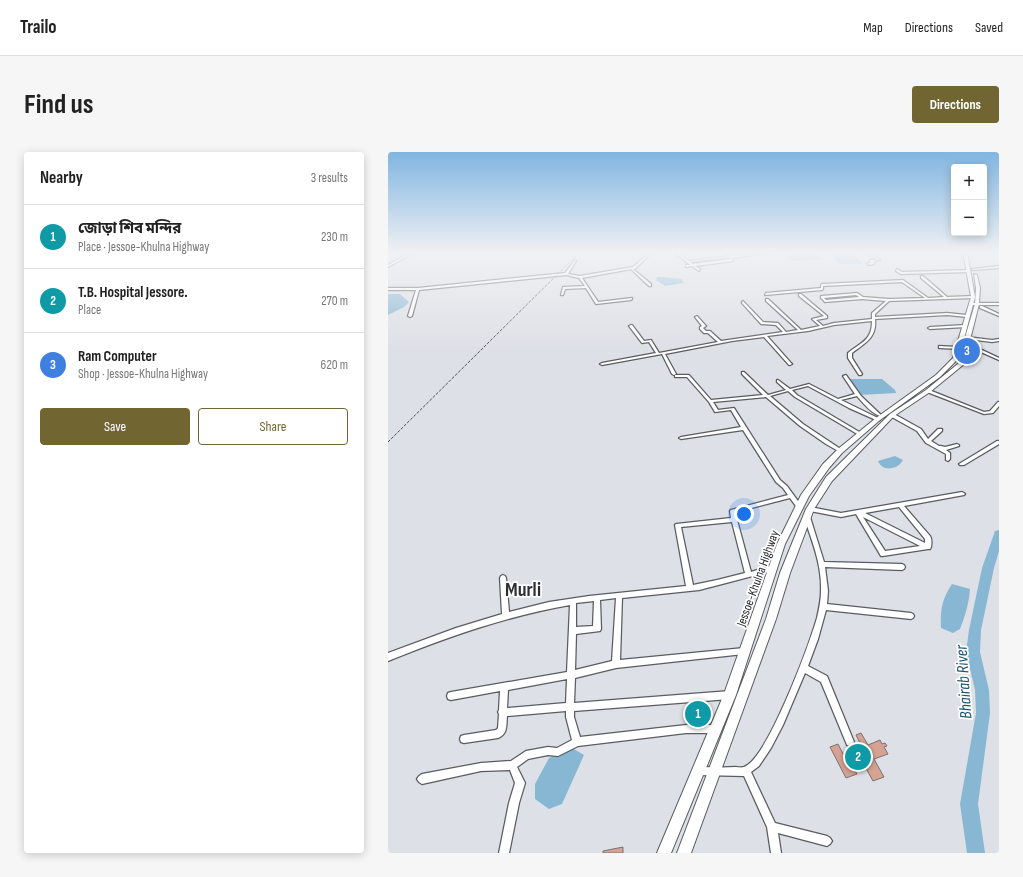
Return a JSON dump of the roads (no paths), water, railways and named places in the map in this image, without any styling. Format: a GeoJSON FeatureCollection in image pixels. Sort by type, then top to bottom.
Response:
{"type":"FeatureCollection","features":[{"type":"Feature","properties":{"kind":"highway","name":"Jessoe-Khulna Highway"},"geometry":{"type":"LineString","coordinates":[[664,853],[730,695],[781,544],[800,508],[805,495],[826,466],[840,451],[878,417],[948,368],[956,358],[964,343],[976,303],[978,288],[977,285]]}},
{"type":"Feature","properties":{"kind":"highway","name":"Jessoe-Khulna Highway"},"geometry":{"type":"LineString","coordinates":[[684,853],[771,619],[784,573],[808,513],[829,479],[892,415],[928,392],[961,364],[965,356],[964,343],[967,316],[976,303]]}},
{"type":"Feature","properties":{"kind":"street"},"geometry":{"type":"LineString","coordinates":[[388,289],[418,289],[460,285]]}},
{"type":"Feature","properties":{"kind":"street"},"geometry":{"type":"LineString","coordinates":[[766,294],[822,289],[822,285],[828,285]]}},
{"type":"Feature","properties":{"kind":"street"},"geometry":{"type":"LineString","coordinates":[[908,285],[927,298]]}},
{"type":"Feature","properties":{"kind":"street"},"geometry":{"type":"LineString","coordinates":[[931,285],[946,297]]}},
{"type":"Feature","properties":{"kind":"street"},"geometry":{"type":"LineString","coordinates":[[562,294],[564,288],[587,287],[597,303],[631,299]]}},
{"type":"Feature","properties":{"kind":"street"},"geometry":{"type":"LineString","coordinates":[[410,316],[418,289]]}},
{"type":"Feature","properties":{"kind":"street"},"geometry":{"type":"LineString","coordinates":[[862,298],[857,294],[822,297],[826,300],[862,298],[888,300],[946,297],[976,303],[999,304]]}},
{"type":"Feature","properties":{"kind":"street"},"geometry":{"type":"LineString","coordinates":[[800,295],[826,317],[814,319],[823,327]]}},
{"type":"Feature","properties":{"kind":"street"},"geometry":{"type":"LineString","coordinates":[[767,300],[776,310],[791,321],[800,332]]}},
{"type":"Feature","properties":{"kind":"street"},"geometry":{"type":"LineString","coordinates":[[860,374],[850,358],[850,353],[868,341],[871,337],[874,312],[888,300]]}},
{"type":"Feature","properties":{"kind":"street"},"geometry":{"type":"LineString","coordinates":[[743,302],[762,323],[777,324],[785,333]]}},
{"type":"Feature","properties":{"kind":"street"},"geometry":{"type":"LineString","coordinates":[[976,303],[999,315]]}},
{"type":"Feature","properties":{"kind":"street"},"geometry":{"type":"LineString","coordinates":[[602,364],[720,342],[800,332],[873,319],[947,314],[967,316]]}},
{"type":"Feature","properties":{"kind":"street"},"geometry":{"type":"LineString","coordinates":[[697,317],[704,326],[701,328],[705,332],[709,332],[720,342]]}},
{"type":"Feature","properties":{"kind":"street"},"geometry":{"type":"LineString","coordinates":[[631,326],[643,342],[650,342],[660,353],[675,375],[688,376],[717,411],[732,409],[778,481],[792,496],[800,508]]}},
{"type":"Feature","properties":{"kind":"street"},"geometry":{"type":"LineString","coordinates":[[930,328],[965,326]]}},
{"type":"Feature","properties":{"kind":"street"},"geometry":{"type":"LineString","coordinates":[[765,336],[790,364]]}},
{"type":"Feature","properties":{"kind":"street"},"geometry":{"type":"LineString","coordinates":[[940,347],[999,340]]}},
{"type":"Feature","properties":{"kind":"street"},"geometry":{"type":"LineString","coordinates":[[964,343],[999,359]]}},
{"type":"Feature","properties":{"kind":"street"},"geometry":{"type":"LineString","coordinates":[[743,373],[766,396],[822,441],[840,451]]}},
{"type":"Feature","properties":{"kind":"street"},"geometry":{"type":"LineString","coordinates":[[845,376],[856,394],[878,417]]}},
{"type":"Feature","properties":{"kind":"street"},"geometry":{"type":"LineString","coordinates":[[778,381],[796,396],[859,434]]}},
{"type":"Feature","properties":{"kind":"street"},"geometry":{"type":"LineString","coordinates":[[710,401],[766,396],[809,385],[838,400],[878,417]]}},
{"type":"Feature","properties":{"kind":"street"},"geometry":{"type":"LineString","coordinates":[[928,392],[984,413],[991,412],[999,403]]}},
{"type":"Feature","properties":{"kind":"street"},"geometry":{"type":"LineString","coordinates":[[838,400],[856,394]]}},
{"type":"Feature","properties":{"kind":"street"},"geometry":{"type":"LineString","coordinates":[[892,415],[919,430],[928,442],[948,453],[948,459]]}},
{"type":"Feature","properties":{"kind":"street"},"geometry":{"type":"LineString","coordinates":[[681,438],[744,428]]}},
{"type":"Feature","properties":{"kind":"street"},"geometry":{"type":"LineString","coordinates":[[928,442],[940,430]]}},
{"type":"Feature","properties":{"kind":"street"},"geometry":{"type":"LineString","coordinates":[[928,442],[945,449],[958,445]]}},
{"type":"Feature","properties":{"kind":"street"},"geometry":{"type":"LineString","coordinates":[[962,464],[999,442]]}},
{"type":"Feature","properties":{"kind":"street"},"geometry":{"type":"LineString","coordinates":[[698,771],[746,771],[755,766],[784,717],[804,668],[823,607],[824,574],[808,513],[841,515],[962,494]]}},
{"type":"Feature","properties":{"kind":"street"},"geometry":{"type":"LineString","coordinates":[[748,574],[733,511],[792,496]]}},
{"type":"Feature","properties":{"kind":"street"},"geometry":{"type":"LineString","coordinates":[[900,505],[928,538],[928,547]]}},
{"type":"Feature","properties":{"kind":"street"},"geometry":{"type":"LineString","coordinates":[[857,512],[883,554],[928,547]]}},
{"type":"Feature","properties":{"kind":"street"},"geometry":{"type":"LineString","coordinates":[[857,512],[928,547]]}},
{"type":"Feature","properties":{"kind":"street"},"geometry":{"type":"LineString","coordinates":[[690,588],[678,525],[734,520]]}},
{"type":"Feature","properties":{"kind":"street"},"geometry":{"type":"LineString","coordinates":[[822,564],[902,567]]}},
{"type":"Feature","properties":{"kind":"street"},"geometry":{"type":"LineString","coordinates":[[388,657],[437,638],[506,616],[573,600],[701,587],[773,568]]}},
{"type":"Feature","properties":{"kind":"street"},"geometry":{"type":"LineString","coordinates":[[503,578],[506,616]]}},
{"type":"Feature","properties":{"kind":"street"},"geometry":{"type":"LineString","coordinates":[[616,664],[619,596]]}},
{"type":"Feature","properties":{"kind":"street"},"geometry":{"type":"LineString","coordinates":[[572,631],[597,629],[597,598]]}},
{"type":"Feature","properties":{"kind":"street"},"geometry":{"type":"LineString","coordinates":[[573,600],[570,717],[577,742]]}},
{"type":"Feature","properties":{"kind":"street"},"geometry":{"type":"LineString","coordinates":[[823,607],[911,616]]}},
{"type":"Feature","properties":{"kind":"street"},"geometry":{"type":"LineString","coordinates":[[451,696],[570,675],[616,664],[744,651]]}},
{"type":"Feature","properties":{"kind":"street"},"geometry":{"type":"LineString","coordinates":[[804,668],[824,679],[850,742]]}},
{"type":"Feature","properties":{"kind":"street"},"geometry":{"type":"LineString","coordinates":[[464,739],[498,734],[502,730],[504,687]]}},
{"type":"Feature","properties":{"kind":"street"},"geometry":{"type":"LineString","coordinates":[[502,712],[730,695]]}},
{"type":"Feature","properties":{"kind":"street"},"geometry":{"type":"LineString","coordinates":[[422,779],[481,766],[512,765],[526,755],[548,751],[558,752],[577,742],[686,729],[715,729]]}},
{"type":"Feature","properties":{"kind":"street"},"geometry":{"type":"LineString","coordinates":[[504,853],[514,803],[520,783],[512,765]]}},
{"type":"Feature","properties":{"kind":"street"},"geometry":{"type":"LineString","coordinates":[[746,771],[772,827],[776,853]]}},
{"type":"Feature","properties":{"kind":"street"},"geometry":{"type":"LineString","coordinates":[[772,827],[827,841]]}},
{"type":"Feature","properties":{"kind":"water"},"geometry":{"type":"Polygon","coordinates":[[[388,294],[400,294],[409,302],[404,307],[388,315],[388,294]]]}},
{"type":"Feature","properties":{"kind":"water"},"geometry":{"type":"Polygon","coordinates":[[[848,379],[882,379],[895,390],[896,393],[860,395],[848,379]]]}},
{"type":"Feature","properties":{"kind":"water"},"geometry":{"type":"Polygon","coordinates":[[[895,456],[903,460],[894,468],[883,467],[878,461],[895,456]]]}},
{"type":"Feature","properties":{"kind":"water"},"geometry":{"type":"Polygon","coordinates":[[[952,584],[970,589],[969,600],[960,629],[953,633],[941,628],[941,610],[946,595],[952,584]]]}},
{"type":"Feature","properties":{"kind":"water"},"geometry":{"type":"Polygon","coordinates":[[[572,748],[584,755],[562,804],[549,809],[535,799],[535,784],[549,758],[572,748]]]}},
{"type":"Feature","properties":{"kind":"waterway","name":"Bhairab River"},"geometry":{"type":"LineString","coordinates":[[976,853],[969,804],[983,713],[982,690],[973,652],[975,630],[988,568],[999,534]]}},
{"type":"Feature","properties":{"kind":"railway"},"geometry":{"type":"LineString","coordinates":[[388,442],[547,285]]}},
{"type":"Feature","properties":{"kind":"place","name":"Ram Computer"},"geometry":{"type":"Point","coordinates":[967,351]}},
{"type":"Feature","properties":{"kind":"place","name":"জোড়া শিব মন্দির"},"geometry":{"type":"Point","coordinates":[698,714]}},
{"type":"Feature","properties":{"kind":"place","name":"T.B. Hospital Jessore."},"geometry":{"type":"Point","coordinates":[858,757]}},
{"type":"Feature","properties":{"kind":"district","name":"Murli"},"geometry":{"type":"Point","coordinates":[523,589]}}]}
